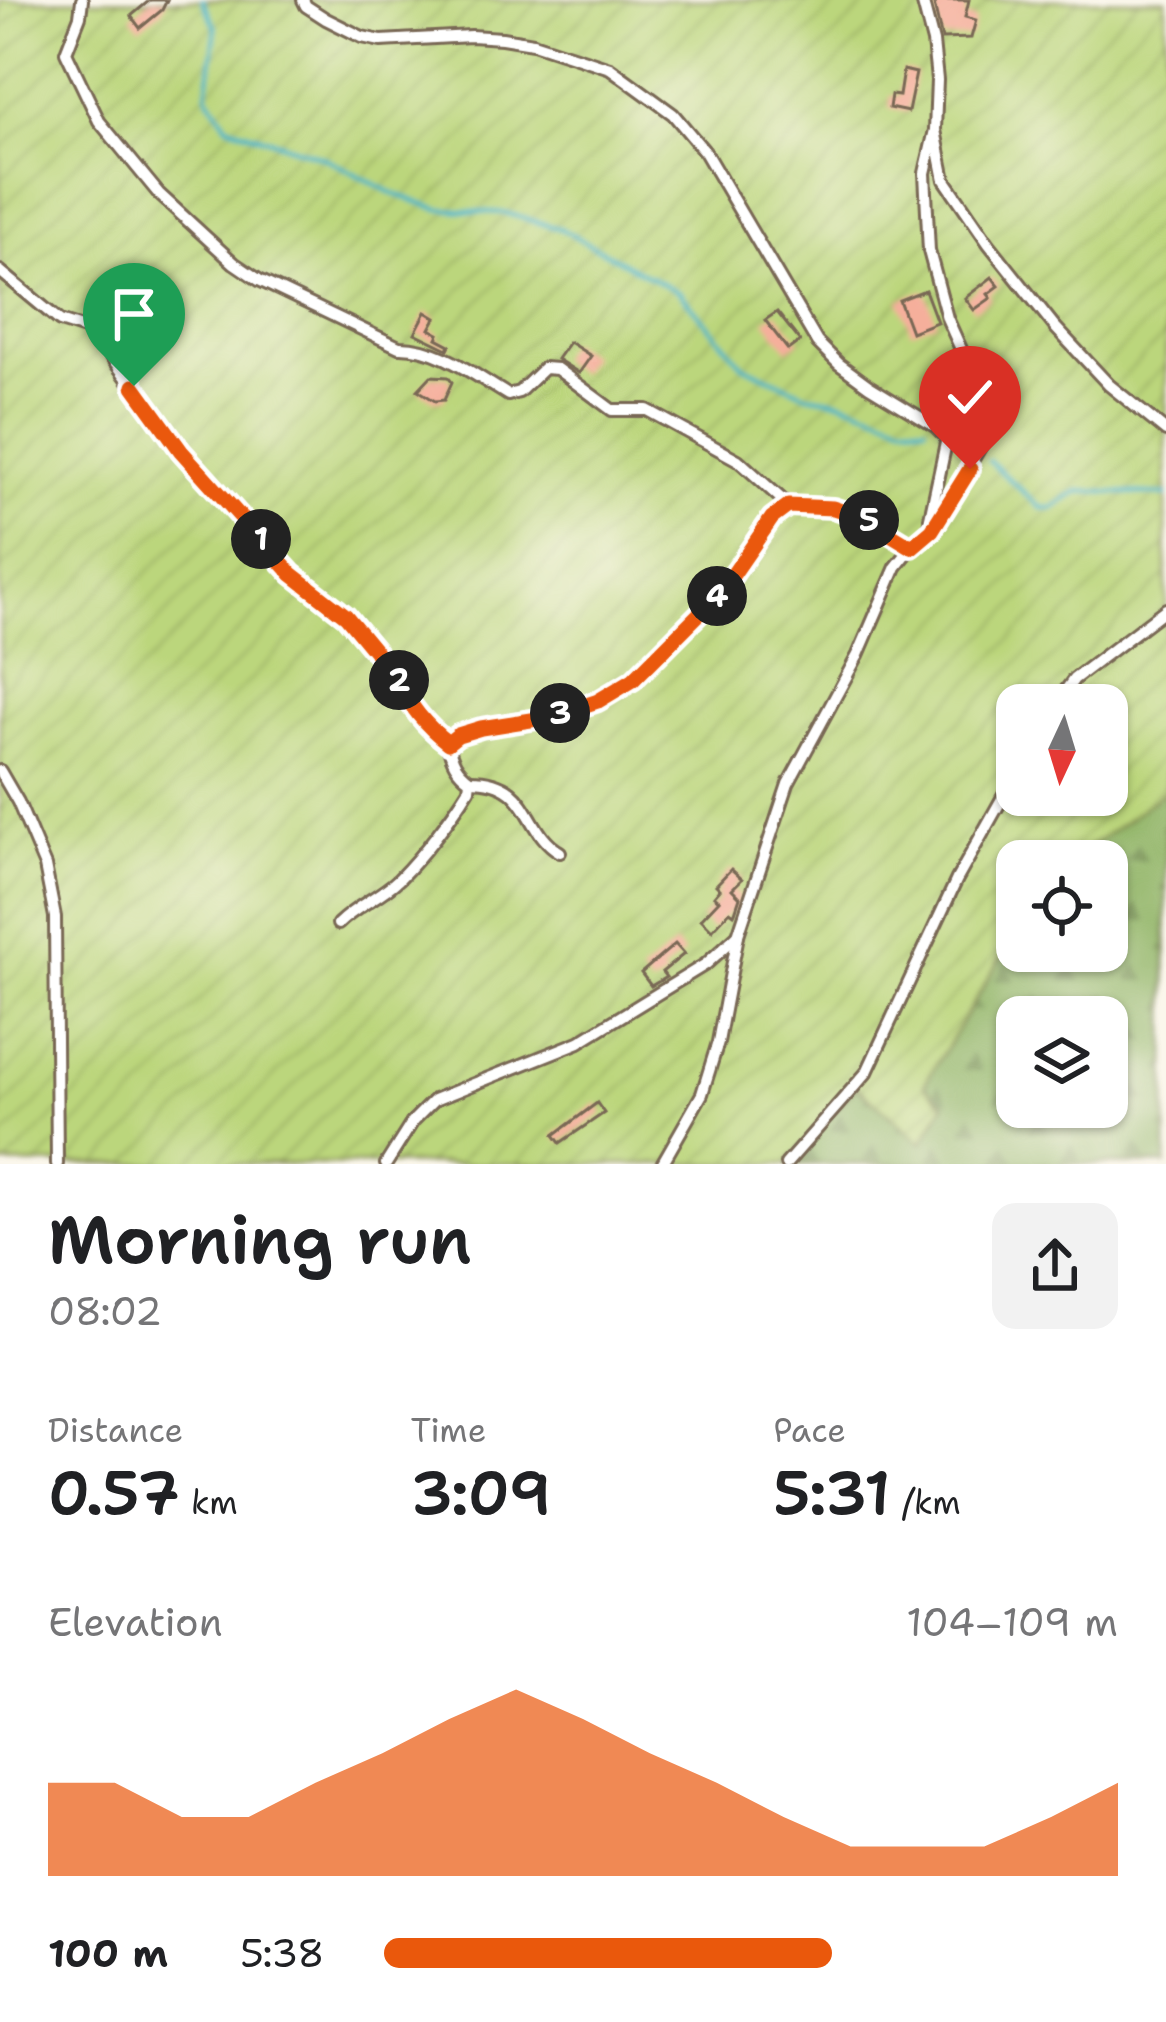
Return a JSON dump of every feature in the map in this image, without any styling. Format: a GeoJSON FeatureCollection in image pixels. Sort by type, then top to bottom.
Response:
{"type":"FeatureCollection","features":[{"type":"Feature","properties":{"kind":"street"},"geometry":{"type":"LineString","coordinates":[[82,0],[66,52],[99,121],[159,194],[234,263],[259,280],[399,346],[448,360],[508,395],[519,392],[544,368],[557,369],[612,410],[647,410],[738,460],[788,506]]}},
{"type":"Feature","properties":{"kind":"street"},"geometry":{"type":"LineString","coordinates":[[303,0],[326,19],[362,37],[502,38],[589,59],[610,68],[673,114],[716,167],[817,342],[839,364],[946,438],[932,530]]}},
{"type":"Feature","properties":{"kind":"street"},"geometry":{"type":"LineString","coordinates":[[922,0],[935,61],[935,130],[945,180],[1055,327],[1109,386],[1166,431]]}},
{"type":"Feature","properties":{"kind":"street"},"geometry":{"type":"LineString","coordinates":[[662,1164],[702,1094],[718,1042],[738,935],[788,784],[858,656],[896,567],[932,530],[982,444],[986,414],[946,318],[929,251],[925,173],[935,130]]}},
{"type":"Feature","properties":{"kind":"street"},"geometry":{"type":"LineString","coordinates":[[0,272],[60,321],[85,329],[106,350],[181,451],[292,574],[346,616],[398,679],[430,730],[448,743],[460,773],[510,791],[529,811],[549,846],[560,852]]}},
{"type":"Feature","properties":{"kind":"street"},"geometry":{"type":"LineString","coordinates":[[448,743],[481,728],[550,717],[598,701],[633,680],[721,592],[772,518],[788,506],[833,508],[866,519],[912,547]]}},
{"type":"Feature","properties":{"kind":"street"},"geometry":{"type":"LineString","coordinates":[[1070,684],[1166,609]]}},
{"type":"Feature","properties":{"kind":"street"},"geometry":{"type":"LineString","coordinates":[[0,771],[45,866],[55,917],[57,1164]]}},
{"type":"Feature","properties":{"kind":"street"},"geometry":{"type":"LineString","coordinates":[[338,925],[400,878],[458,807],[470,780]]}},
{"type":"Feature","properties":{"kind":"street"},"geometry":{"type":"LineString","coordinates":[[786,1164],[867,1072],[957,879],[996,809]]}},
{"type":"Feature","properties":{"kind":"street"},"geometry":{"type":"LineString","coordinates":[[386,1164],[412,1121],[434,1100],[579,1042],[706,964],[738,935]]}},
{"type":"Feature","properties":{"kind":"green space"},"geometry":{"type":"Polygon","coordinates":[[[0,0],[1166,0],[1166,791],[1100,840],[996,840],[996,966],[924,1085],[945,1104],[922,1143],[856,1086],[786,1164],[0,1164],[0,0]]]}},
{"type":"Feature","properties":{"kind":"green space"},"geometry":{"type":"Polygon","coordinates":[[[1166,790],[1166,1164],[786,1164],[856,1086],[922,1142],[923,1085],[996,965],[996,972],[1128,972],[1128,840],[1099,840],[1166,790]]]}},
{"type":"Feature","properties":{"kind":"building"},"geometry":{"type":"Polygon","coordinates":[[[150,0],[167,0],[140,28],[131,16],[150,0]]]}},
{"type":"Feature","properties":{"kind":"building"},"geometry":{"type":"Polygon","coordinates":[[[933,0],[969,0],[965,17],[976,20],[971,38],[942,39],[933,0]]]}},
{"type":"Feature","properties":{"kind":"building"},"geometry":{"type":"Polygon","coordinates":[[[903,70],[916,73],[908,112],[889,108],[891,95],[899,96],[903,70]]]}},
{"type":"Feature","properties":{"kind":"building"},"geometry":{"type":"Polygon","coordinates":[[[992,277],[999,286],[974,310],[965,298],[992,277]]]}},
{"type":"Feature","properties":{"kind":"building"},"geometry":{"type":"Polygon","coordinates":[[[925,290],[937,322],[911,332],[899,300],[925,290]]]}},
{"type":"Feature","properties":{"kind":"building"},"geometry":{"type":"Polygon","coordinates":[[[426,312],[436,318],[430,329],[450,345],[448,349],[415,333],[426,312]]]}},
{"type":"Feature","properties":{"kind":"building"},"geometry":{"type":"Polygon","coordinates":[[[777,312],[800,341],[788,350],[765,320],[777,312]]]}},
{"type":"Feature","properties":{"kind":"building"},"geometry":{"type":"Polygon","coordinates":[[[569,342],[591,356],[579,373],[557,359],[569,342]]]}},
{"type":"Feature","properties":{"kind":"building"},"geometry":{"type":"Polygon","coordinates":[[[431,376],[448,377],[452,382],[444,400],[435,401],[418,390],[431,376]]]}},
{"type":"Feature","properties":{"kind":"building"},"geometry":{"type":"Polygon","coordinates":[[[731,869],[742,879],[732,889],[740,897],[734,914],[730,911],[712,930],[701,919],[719,900],[714,896],[720,889],[716,885],[731,869]]]}},
{"type":"Feature","properties":{"kind":"building"},"geometry":{"type":"Polygon","coordinates":[[[675,944],[684,954],[662,972],[666,977],[651,986],[641,973],[675,944]]]}},
{"type":"Feature","properties":{"kind":"building"},"geometry":{"type":"Polygon","coordinates":[[[597,1103],[604,1113],[560,1143],[554,1135],[597,1103]]]}},
{"type":"Feature","properties":{"kind":"waterway"},"geometry":{"type":"LineString","coordinates":[[202,0],[216,28],[207,94],[227,125],[325,158],[394,194],[439,209],[505,213],[561,229],[680,293],[743,365],[808,395],[926,426]]}},
{"type":"Feature","properties":{"kind":"waterway"},"geometry":{"type":"LineString","coordinates":[[943,428],[974,447]]}},
{"type":"Feature","properties":{"kind":"waterway"},"geometry":{"type":"LineString","coordinates":[[989,461],[1041,508],[1053,508],[1079,491],[1166,495]]}},
{"type":"Feature","properties":{"kind":"route"},"geometry":{"type":"LineString","coordinates":[[134,386],[181,451],[292,574],[346,616],[398,679],[430,730],[448,743],[481,728],[550,717],[598,701],[633,680],[721,592],[772,518],[788,506],[833,508],[866,519],[912,547],[932,530],[970,469]]}}]}
